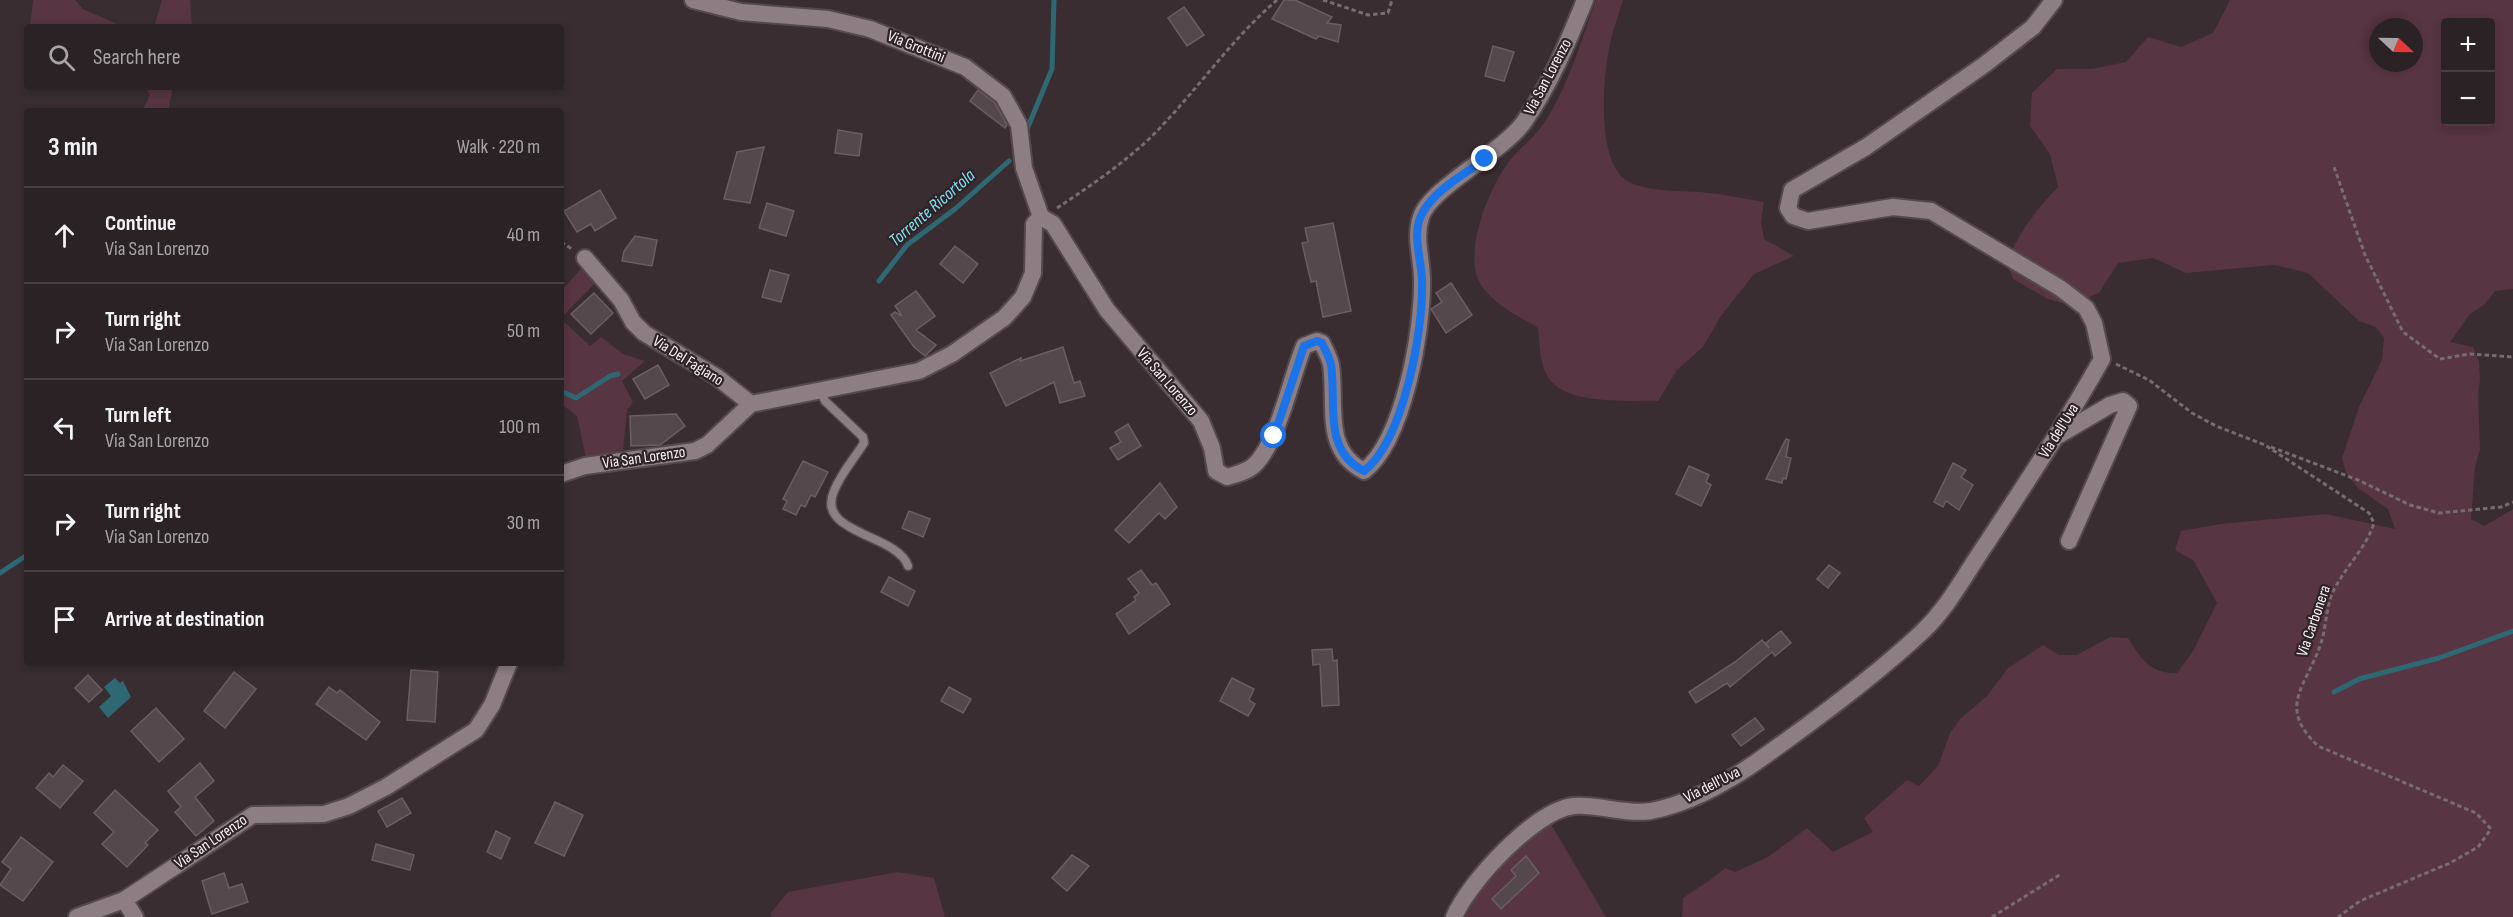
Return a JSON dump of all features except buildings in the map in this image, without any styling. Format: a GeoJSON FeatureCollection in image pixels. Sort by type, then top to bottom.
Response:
{"type":"FeatureCollection","features":[{"type":"Feature","properties":{"kind":"street","name":"Via Grottini"},"geometry":{"type":"LineString","coordinates":[[693,0],[741,12],[828,20],[870,29],[965,67],[1003,96],[1019,126],[1024,168],[1041,217]]}},
{"type":"Feature","properties":{"kind":"street","name":"Via San Lorenzo"},"geometry":{"type":"LineString","coordinates":[[1041,217],[1053,224],[1107,310],[1201,421],[1212,448],[1216,471],[1227,477],[1238,474],[1250,469],[1262,456],[1274,436],[1304,346],[1317,341],[1322,343],[1331,364],[1336,434],[1343,453],[1351,465],[1364,471],[1377,461],[1409,384],[1422,280],[1417,231],[1422,213],[1435,197],[1485,159],[1523,124],[1565,49],[1585,0]]}},
{"type":"Feature","properties":{"kind":"street"},"geometry":{"type":"LineString","coordinates":[[2054,0],[2033,27],[1984,65],[1866,147],[1792,190],[1788,208],[1793,216],[1808,221],[1893,207],[1930,211],[2060,288],[2086,308],[2094,323],[2102,359]]}},
{"type":"Feature","properties":{"kind":"street"},"geometry":{"type":"LineString","coordinates":[[751,404],[919,371],[952,354],[1004,318],[1023,297],[1034,273],[1034,224],[1041,217]]}},
{"type":"Feature","properties":{"kind":"street","name":"Via Del Fagiano"},"geometry":{"type":"LineString","coordinates":[[585,258],[621,300],[633,322],[644,333],[717,377],[751,404]]}},
{"type":"Feature","properties":{"kind":"street","name":"Via dell'Uva"},"geometry":{"type":"LineString","coordinates":[[1454,917],[1462,899],[1476,879],[1503,853],[1555,811],[1575,806],[1650,811],[1688,799],[1741,772],[1820,715],[1924,631],[1949,599],[2058,436],[2102,359]]}},
{"type":"Feature","properties":{"kind":"street"},"geometry":{"type":"LineString","coordinates":[[2058,436],[2110,405],[2123,401],[2128,406],[2069,541]]}},
{"type":"Feature","properties":{"kind":"street","name":"Via San Lorenzo"},"geometry":{"type":"LineString","coordinates":[[564,473],[585,466],[695,451],[707,445],[751,404]]}},
{"type":"Feature","properties":{"kind":"street","name":"Via San Lorenzo"},"geometry":{"type":"LineString","coordinates":[[77,917],[124,900],[253,815],[324,814],[350,806],[386,787],[476,730],[492,705],[508,666]]}},
{"type":"Feature","properties":{"kind":"street"},"geometry":{"type":"LineString","coordinates":[[124,900],[135,917]]}},
{"type":"Feature","properties":{"kind":"lane"},"geometry":{"type":"LineString","coordinates":[[820,391],[825,401],[863,437],[864,443],[832,493],[832,507],[837,519],[894,550],[905,558],[908,567]]}},
{"type":"Feature","properties":{"kind":"path"},"geometry":{"type":"LineString","coordinates":[[1041,217],[1104,175],[1149,138],[1250,23],[1277,0]]}},
{"type":"Feature","properties":{"kind":"path"},"geometry":{"type":"LineString","coordinates":[[1323,0],[1368,15],[1388,13],[1392,0]]}},
{"type":"Feature","properties":{"kind":"path"},"geometry":{"type":"LineString","coordinates":[[2334,167],[2365,255],[2403,332],[2440,359],[2470,354],[2513,357]]}},
{"type":"Feature","properties":{"kind":"path","name":"Via Carbonera"},"geometry":{"type":"LineString","coordinates":[[2102,359],[2149,380],[2192,413],[2216,426],[2265,445],[2369,513],[2374,523],[2332,594],[2321,643],[2296,698],[2296,712],[2305,733],[2318,746],[2475,813],[2491,829],[2478,847],[2451,863],[2360,901],[2338,917]]}},
{"type":"Feature","properties":{"kind":"path"},"geometry":{"type":"LineString","coordinates":[[2265,445],[2358,480],[2410,505],[2439,513],[2501,507],[2513,502]]}},
{"type":"Feature","properties":{"kind":"path"},"geometry":{"type":"LineString","coordinates":[[1992,917],[2061,874]]}},
{"type":"Feature","properties":{"kind":"shaded area"},"geometry":{"type":"Polygon","coordinates":[[[33,0],[75,0],[83,9],[117,24],[30,24],[33,0]]]}},
{"type":"Feature","properties":{"kind":"shaded area"},"geometry":{"type":"Polygon","coordinates":[[[162,0],[190,0],[192,24],[155,24],[162,0]]]}},
{"type":"Feature","properties":{"kind":"shaded area"},"geometry":{"type":"Polygon","coordinates":[[[1596,0],[1623,0],[1607,58],[1604,97],[1606,139],[1618,172],[1629,182],[1638,186],[1710,193],[1764,202],[1761,222],[1764,239],[1794,256],[1754,274],[1721,316],[1703,347],[1677,370],[1658,401],[1598,400],[1569,393],[1557,386],[1548,377],[1543,366],[1538,328],[1496,302],[1478,279],[1475,266],[1477,235],[1493,188],[1508,163],[1538,131],[1551,112],[1573,65],[1596,0]]]}},
{"type":"Feature","properties":{"kind":"shaded area"},"geometry":{"type":"Polygon","coordinates":[[[2230,0],[2513,0],[2513,289],[2495,291],[2485,304],[2470,314],[2450,342],[2473,347],[2479,362],[2480,450],[2475,467],[2471,519],[2484,526],[2513,509],[2513,917],[1682,917],[1683,898],[1725,868],[1735,872],[1768,857],[1807,828],[1833,852],[1873,832],[1864,818],[1907,780],[1919,786],[1938,766],[1950,733],[1960,719],[1987,696],[2008,668],[2043,645],[2059,655],[2077,655],[2110,637],[2128,638],[2137,652],[2153,668],[2168,673],[2177,673],[2193,651],[2217,603],[2194,561],[2175,550],[2181,531],[2221,524],[2326,514],[2395,529],[2388,509],[2358,488],[2347,475],[2342,458],[2359,407],[2382,360],[2384,338],[2376,327],[2359,321],[2308,273],[2274,265],[2186,273],[2153,258],[2118,263],[2099,293],[2069,305],[2048,299],[2013,279],[2007,261],[2012,250],[2042,204],[2058,187],[2050,154],[2030,126],[2032,93],[2057,69],[2092,69],[2126,62],[2148,37],[2181,47],[2213,33],[2230,0]]]}},
{"type":"Feature","properties":{"kind":"shaded area"},"geometry":{"type":"Polygon","coordinates":[[[147,90],[172,90],[169,108],[144,108],[150,95],[147,90]]]}},
{"type":"Feature","properties":{"kind":"shaded area"},"geometry":{"type":"Polygon","coordinates":[[[581,269],[596,282],[564,315],[564,288],[581,269]]]}},
{"type":"Feature","properties":{"kind":"shaded area"},"geometry":{"type":"Polygon","coordinates":[[[564,322],[590,346],[601,337],[623,354],[645,361],[622,381],[633,402],[627,410],[623,450],[586,458],[577,416],[564,406],[564,322]]]}},
{"type":"Feature","properties":{"kind":"shaded area"},"geometry":{"type":"Polygon","coordinates":[[[1549,821],[1606,917],[1465,917],[1484,883],[1549,821]]]}},
{"type":"Feature","properties":{"kind":"shaded area"},"geometry":{"type":"Polygon","coordinates":[[[898,872],[934,878],[945,917],[773,917],[770,914],[788,892],[898,872]]]}},
{"type":"Feature","properties":{"kind":"water"},"geometry":{"type":"Polygon","coordinates":[[[115,678],[120,683],[123,681],[131,697],[108,718],[99,707],[111,696],[104,687],[115,678]]]}},
{"type":"Feature","properties":{"kind":"waterway","name":"Torrente Ricortola"},"geometry":{"type":"LineString","coordinates":[[1025,134],[1052,69],[1054,0]]}},
{"type":"Feature","properties":{"kind":"waterway","name":"Torrente Ricortola"},"geometry":{"type":"LineString","coordinates":[[879,281],[907,245],[955,209],[1009,161]]}},
{"type":"Feature","properties":{"kind":"waterway","name":"Torrente Ricortola"},"geometry":{"type":"LineString","coordinates":[[564,392],[576,398],[610,376],[618,374]]}},
{"type":"Feature","properties":{"kind":"waterway","name":"Torrente Ricortola"},"geometry":{"type":"LineString","coordinates":[[0,573],[24,557]]}},
{"type":"Feature","properties":{"kind":"waterway"},"geometry":{"type":"LineString","coordinates":[[2334,692],[2359,679],[2439,658],[2513,631]]}},
{"type":"Feature","properties":{"kind":"route"},"geometry":{"type":"LineString","coordinates":[[1274,436],[1293,372],[1304,346],[1317,341],[1322,343],[1331,364],[1331,400],[1336,434],[1343,453],[1351,465],[1364,471],[1377,461],[1409,384],[1417,340],[1422,280],[1417,231],[1422,213],[1435,197],[1485,159]]}}]}
